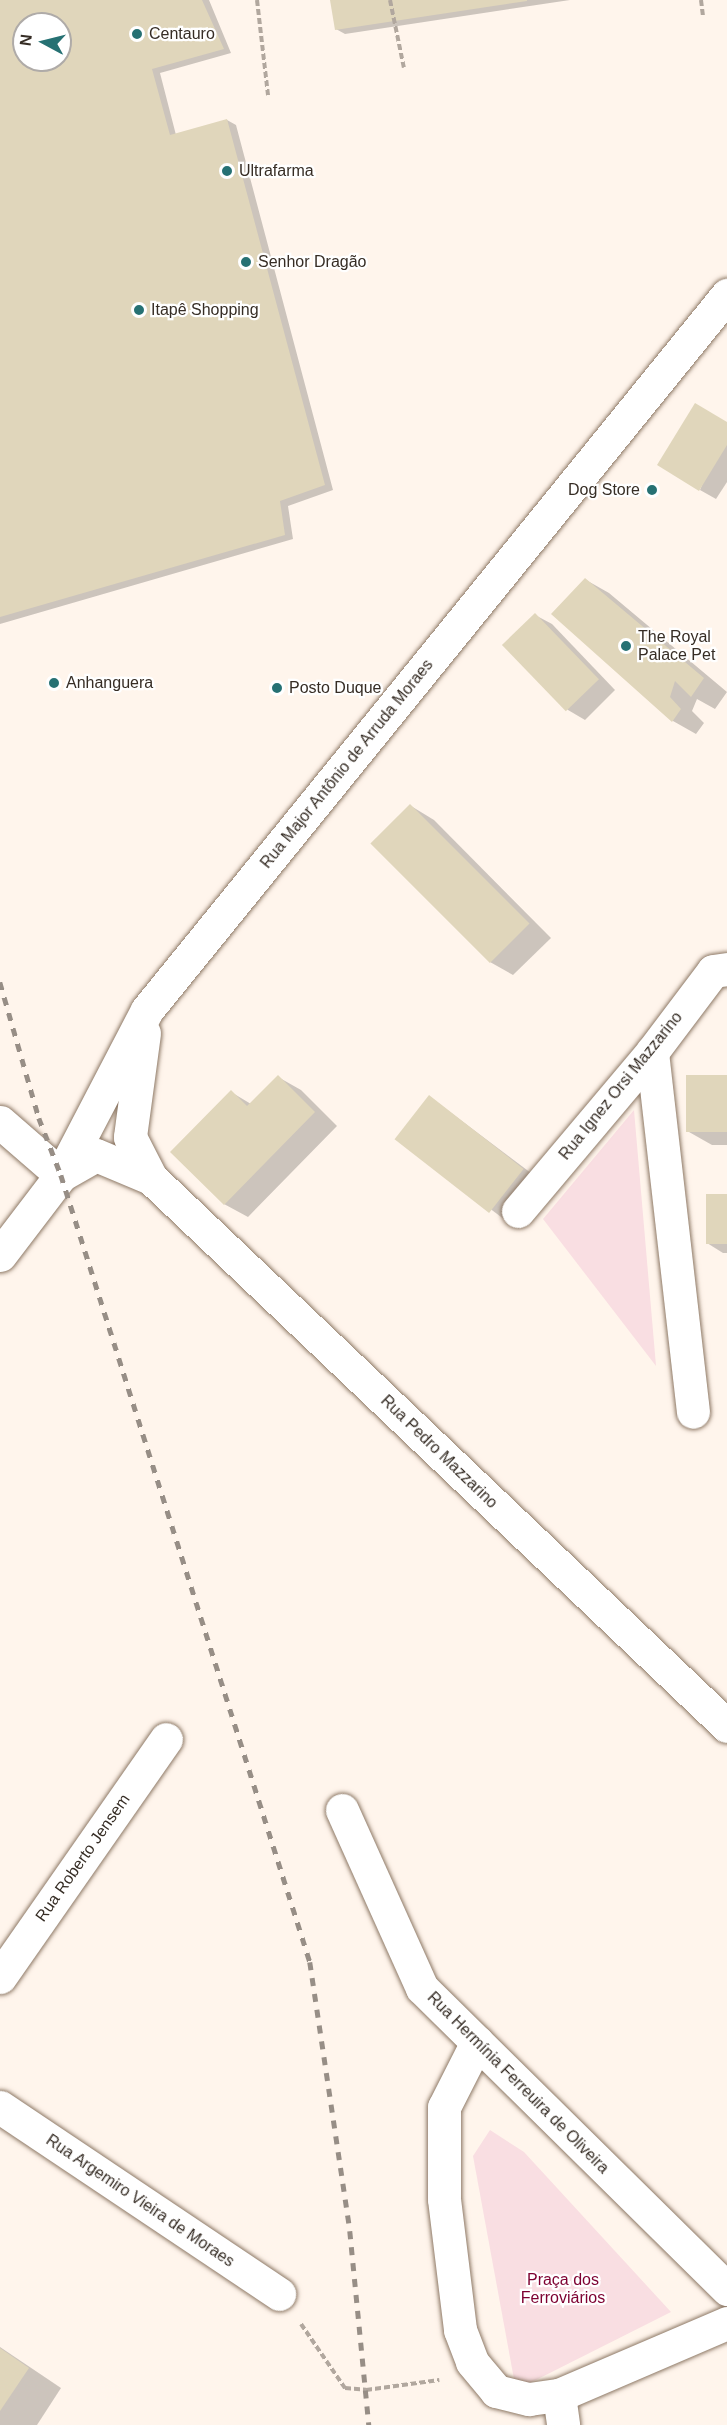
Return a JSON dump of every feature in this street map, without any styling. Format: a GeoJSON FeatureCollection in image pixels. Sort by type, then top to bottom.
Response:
{"type":"FeatureCollection","features":[{"type":"Feature","properties":{"kind":"street","name":"Rua Major Antônio de Arruda Moraes"},"geometry":{"type":"LineString","coordinates":[[0,1255],[61,1175],[147,1010],[727,295]]}},
{"type":"Feature","properties":{"kind":"street","name":"Rua Ignez Orsi Mazzarino"},"geometry":{"type":"LineString","coordinates":[[518,1211],[652,1052],[713,971],[727,969]]}},
{"type":"Feature","properties":{"kind":"street","name":"Rua Pedro Mazzarino"},"geometry":{"type":"LineString","coordinates":[[147,1010],[130,1137],[151,1178],[727,1726]]}},
{"type":"Feature","properties":{"kind":"street"},"geometry":{"type":"LineString","coordinates":[[652,1052],[693,1412]]}},
{"type":"Feature","properties":{"kind":"street"},"geometry":{"type":"LineString","coordinates":[[0,1122],[61,1175]]}},
{"type":"Feature","properties":{"kind":"street","name":"Rua Pedro Mazzarino"},"geometry":{"type":"LineString","coordinates":[[61,1175],[96,1155],[151,1178]]}},
{"type":"Feature","properties":{"kind":"street","name":"Rua Roberto Jensem"},"geometry":{"type":"LineString","coordinates":[[0,1977],[166,1739]]}},
{"type":"Feature","properties":{"kind":"street","name":"Rua Hermínia Ferreuira de Oliveira"},"geometry":{"type":"LineString","coordinates":[[342,1810],[422,1988],[727,2289]]}},
{"type":"Feature","properties":{"kind":"street"},"geometry":{"type":"LineString","coordinates":[[477,2042],[444,2107],[444,2199],[460,2330],[472,2362],[496,2391],[561,2410],[727,2323]]}},
{"type":"Feature","properties":{"kind":"street","name":"Rua Argemiro Vieira de Moraes"},"geometry":{"type":"LineString","coordinates":[[0,2107],[279,2294]]}},
{"type":"Feature","properties":{"kind":"path"},"geometry":{"type":"LineString","coordinates":[[257,0],[268,95]]}},
{"type":"Feature","properties":{"kind":"path"},"geometry":{"type":"LineString","coordinates":[[390,0],[404,68]]}},
{"type":"Feature","properties":{"kind":"path"},"geometry":{"type":"LineString","coordinates":[[701,0],[702,16]]}},
{"type":"Feature","properties":{"kind":"path"},"geometry":{"type":"LineString","coordinates":[[279,2294],[345,2388],[366,2390],[481,2374]]}},
{"type":"Feature","properties":{"kind":"green space"},"geometry":{"type":"Polygon","coordinates":[[[634,1110],[656,1366],[543,1219],[634,1110]]]}},
{"type":"Feature","properties":{"kind":"green space","name":"Praça dos Ferroviários"},"geometry":{"type":"Polygon","coordinates":[[[490,2130],[524,2152],[671,2312],[516,2390],[473,2156],[490,2130]]]}},
{"type":"Feature","properties":{"kind":"building","name":"Itapê Shopping"},"geometry":{"type":"Polygon","coordinates":[[[0,0],[202,0],[224,49],[152,69],[170,135],[227,119],[325,485],[280,501],[285,535],[0,617],[0,0]]]}},
{"type":"Feature","properties":{"kind":"building"},"geometry":{"type":"Polygon","coordinates":[[[330,0],[527,0],[527,1],[335,30],[330,0]]]}},
{"type":"Feature","properties":{"kind":"building"},"geometry":{"type":"Polygon","coordinates":[[[695,403],[727,422],[727,445],[699,491],[657,465],[695,403]]]}},
{"type":"Feature","properties":{"kind":"building","name":"The Royal Palace Pet"},"geometry":{"type":"Polygon","coordinates":[[[585,578],[704,678],[691,697],[675,681],[670,697],[681,709],[672,722],[551,614],[585,578]]]}},
{"type":"Feature","properties":{"kind":"building"},"geometry":{"type":"Polygon","coordinates":[[[535,613],[599,679],[566,711],[502,645],[535,613]]]}},
{"type":"Feature","properties":{"kind":"building"},"geometry":{"type":"Polygon","coordinates":[[[410,804],[530,924],[490,963],[370,844],[410,804]]]}},
{"type":"Feature","properties":{"kind":"building"},"geometry":{"type":"Polygon","coordinates":[[[278,1075],[315,1112],[224,1205],[170,1152],[231,1090],[247,1106],[278,1075]]]}},
{"type":"Feature","properties":{"kind":"building"},"geometry":{"type":"Polygon","coordinates":[[[686,1075],[727,1075],[727,1132],[686,1132],[686,1075]]]}},
{"type":"Feature","properties":{"kind":"building"},"geometry":{"type":"Polygon","coordinates":[[[429,1095],[524,1169],[489,1213],[395,1139],[429,1095]]]}},
{"type":"Feature","properties":{"kind":"building"},"geometry":{"type":"Polygon","coordinates":[[[706,1194],[727,1194],[727,1244],[706,1244],[706,1194]]]}},
{"type":"Feature","properties":{"kind":"building"},"geometry":{"type":"Polygon","coordinates":[[[0,2348],[29,2368],[0,2411],[0,2348]]]}},
{"type":"Feature","properties":{"kind":"railway"},"geometry":{"type":"LineString","coordinates":[[0,982],[39,1118],[61,1175],[310,1962],[350,2231],[369,2425]]}},
{"type":"Feature","properties":{"kind":"place","name":"Centauro"},"geometry":{"type":"Point","coordinates":[137,34]}},
{"type":"Feature","properties":{"kind":"place","name":"Ultrafarma"},"geometry":{"type":"Point","coordinates":[227,171]}},
{"type":"Feature","properties":{"kind":"place","name":"Senhor Dragão"},"geometry":{"type":"Point","coordinates":[246,262]}},
{"type":"Feature","properties":{"kind":"place","name":"Itapê Shopping"},"geometry":{"type":"Point","coordinates":[139,310]}},
{"type":"Feature","properties":{"kind":"place","name":"Dog Store"},"geometry":{"type":"Point","coordinates":[652,490]}},
{"type":"Feature","properties":{"kind":"place","name":"The Royal Palace Pet"},"geometry":{"type":"Point","coordinates":[626,646]}},
{"type":"Feature","properties":{"kind":"place","name":"Anhanguera"},"geometry":{"type":"Point","coordinates":[54,683]}},
{"type":"Feature","properties":{"kind":"place","name":"Posto Duque"},"geometry":{"type":"Point","coordinates":[277,688]}}]}
